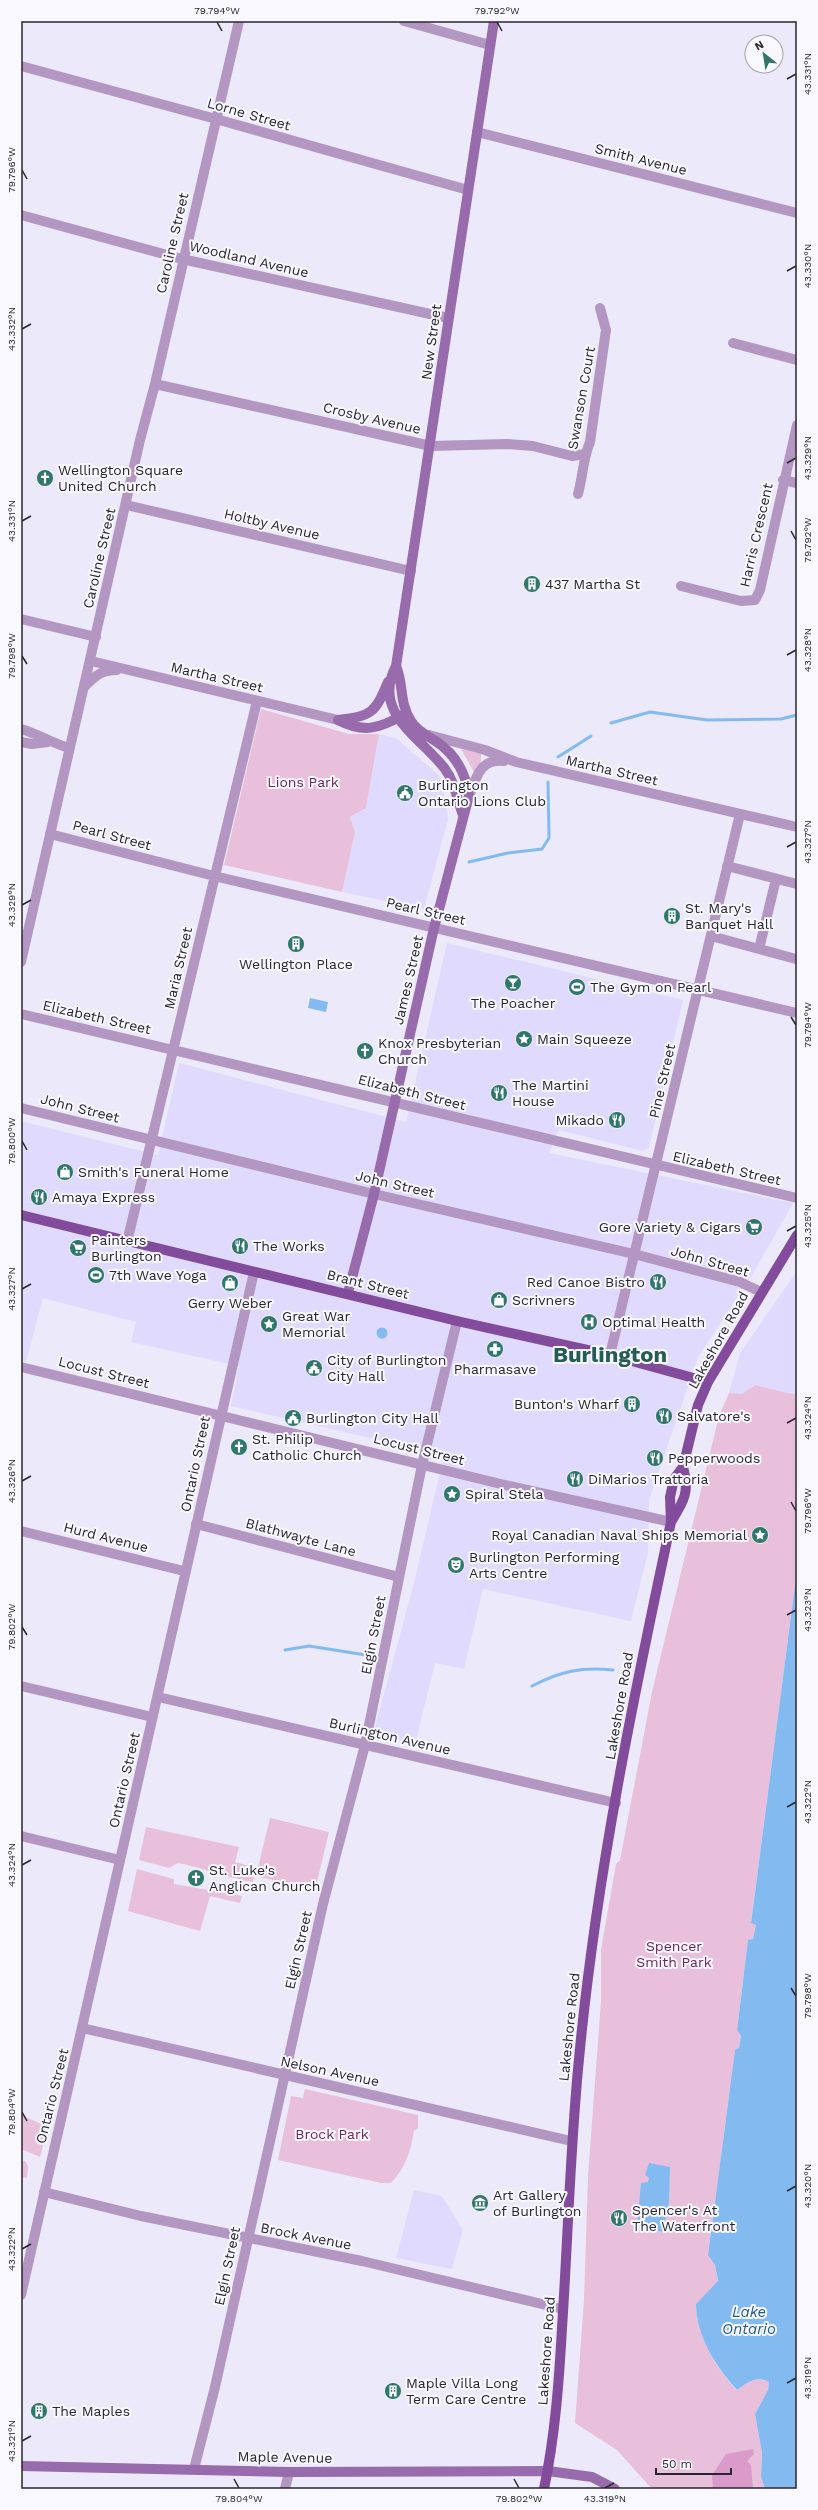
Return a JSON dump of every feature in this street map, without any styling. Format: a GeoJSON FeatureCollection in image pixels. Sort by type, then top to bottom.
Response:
{"type":"FeatureCollection","features":[{"type":"Feature","properties":{"kind":"main road","name":"New Street"},"geometry":{"type":"LineString","coordinates":[[338,720],[358,718],[374,711],[379,704],[396,666],[431,446],[448,318],[494,21]]}},
{"type":"Feature","properties":{"kind":"main road","name":"New Street"},"geometry":{"type":"LineString","coordinates":[[396,666],[400,677],[402,716]]}},
{"type":"Feature","properties":{"kind":"main road"},"geometry":{"type":"LineString","coordinates":[[390,678],[391,695],[402,716],[404,729],[445,770],[452,780],[463,815]]}},
{"type":"Feature","properties":{"kind":"main road"},"geometry":{"type":"LineString","coordinates":[[338,720],[349,726],[365,728],[382,726],[402,716]]}},
{"type":"Feature","properties":{"kind":"main road","name":"James Street"},"geometry":{"type":"LineString","coordinates":[[348,1292],[374,1194],[434,928],[469,796],[465,777],[457,762],[445,749],[402,716]]}},
{"type":"Feature","properties":{"kind":"main road","name":"Brant Street"},"geometry":{"type":"LineString","coordinates":[[21,1215],[254,1272],[348,1292],[457,1321],[610,1355],[708,1382]]}},
{"type":"Feature","properties":{"kind":"main road","name":"Lakeshore Road"},"geometry":{"type":"LineString","coordinates":[[544,2489],[558,2400],[571,2141],[594,1931],[646,1638],[671,1522],[670,1498],[674,1479],[683,1467],[698,1405],[708,1382],[760,1292],[797,1235]]}},
{"type":"Feature","properties":{"kind":"main road","name":"Lakeshore Road"},"geometry":{"type":"LineString","coordinates":[[671,1522],[685,1495],[688,1483],[683,1467]]}},
{"type":"Feature","properties":{"kind":"main road","name":"Maple Avenue"},"geometry":{"type":"LineString","coordinates":[[21,2466],[289,2472],[548,2471]]}},
{"type":"Feature","properties":{"kind":"main road"},"geometry":{"type":"LineString","coordinates":[[548,2471],[592,2477],[616,2489]]}},
{"type":"Feature","properties":{"kind":"street","name":"Caroline Street"},"geometry":{"type":"LineString","coordinates":[[21,962],[69,748],[91,661],[155,384],[182,259],[239,21]]}},
{"type":"Feature","properties":{"kind":"street"},"geometry":{"type":"LineString","coordinates":[[404,21],[490,45]]}},
{"type":"Feature","properties":{"kind":"street","name":"Lorne Street"},"geometry":{"type":"LineString","coordinates":[[21,66],[216,118],[468,190]]}},
{"type":"Feature","properties":{"kind":"street","name":"Smith Avenue"},"geometry":{"type":"LineString","coordinates":[[477,132],[797,213]]}},
{"type":"Feature","properties":{"kind":"street","name":"Woodland Avenue"},"geometry":{"type":"LineString","coordinates":[[21,215],[182,259],[448,318]]}},
{"type":"Feature","properties":{"kind":"street","name":"Swanson Court"},"geometry":{"type":"LineString","coordinates":[[578,494],[583,476],[585,454],[590,442],[606,330],[600,308]]}},
{"type":"Feature","properties":{"kind":"street"},"geometry":{"type":"LineString","coordinates":[[733,343],[797,360]]}},
{"type":"Feature","properties":{"kind":"street","name":"Crosby Avenue"},"geometry":{"type":"LineString","coordinates":[[155,384],[431,446],[507,444],[533,446],[572,456],[585,454]]}},
{"type":"Feature","properties":{"kind":"street","name":"Harris Crescent"},"geometry":{"type":"LineString","coordinates":[[681,586],[741,601],[755,600],[760,590],[783,480],[797,425]]}},
{"type":"Feature","properties":{"kind":"street"},"geometry":{"type":"LineString","coordinates":[[783,480],[797,483]]}},
{"type":"Feature","properties":{"kind":"street","name":"Holtby Avenue"},"geometry":{"type":"LineString","coordinates":[[126,505],[411,571]]}},
{"type":"Feature","properties":{"kind":"street"},"geometry":{"type":"LineString","coordinates":[[21,618],[96,637]]}},
{"type":"Feature","properties":{"kind":"street","name":"Martha Street"},"geometry":{"type":"LineString","coordinates":[[91,661],[122,670],[338,720]]}},
{"type":"Feature","properties":{"kind":"street"},"geometry":{"type":"LineString","coordinates":[[85,686],[96,674],[107,670],[122,670]]}},
{"type":"Feature","properties":{"kind":"street","name":"Maria Street"},"geometry":{"type":"LineString","coordinates":[[127,1242],[257,701]]}},
{"type":"Feature","properties":{"kind":"street"},"geometry":{"type":"LineString","coordinates":[[21,729],[33,732],[48,742],[69,748]]}},
{"type":"Feature","properties":{"kind":"street","name":"Martha Street"},"geometry":{"type":"LineString","coordinates":[[424,733],[485,750],[516,762],[797,827]]}},
{"type":"Feature","properties":{"kind":"street"},"geometry":{"type":"LineString","coordinates":[[21,742],[32,744],[48,742]]}},
{"type":"Feature","properties":{"kind":"street"},"geometry":{"type":"LineString","coordinates":[[469,796],[480,770],[487,763],[495,760],[516,762]]}},
{"type":"Feature","properties":{"kind":"street","name":"Pine Street"},"geometry":{"type":"LineString","coordinates":[[610,1355],[740,814]]}},
{"type":"Feature","properties":{"kind":"street","name":"Pearl Street"},"geometry":{"type":"LineString","coordinates":[[50,834],[214,876],[797,1013]]}},
{"type":"Feature","properties":{"kind":"street"},"geometry":{"type":"LineString","coordinates":[[727,866],[797,884]]}},
{"type":"Feature","properties":{"kind":"street"},"geometry":{"type":"LineString","coordinates":[[759,949],[776,879]]}},
{"type":"Feature","properties":{"kind":"street"},"geometry":{"type":"LineString","coordinates":[[711,936],[796,959]]}},
{"type":"Feature","properties":{"kind":"street","name":"Elizabeth Street"},"geometry":{"type":"LineString","coordinates":[[21,1014],[174,1049],[656,1166],[797,1198]]}},
{"type":"Feature","properties":{"kind":"street","name":"John Street"},"geometry":{"type":"LineString","coordinates":[[21,1108],[374,1194],[634,1254],[740,1282],[760,1292]]}},
{"type":"Feature","properties":{"kind":"street","name":"Ontario Street"},"geometry":{"type":"LineString","coordinates":[[21,2295],[152,1717],[158,1697],[184,1571],[254,1272]]}},
{"type":"Feature","properties":{"kind":"street","name":"Elgin Street"},"geometry":{"type":"LineString","coordinates":[[194,2469],[322,1904],[365,1745],[422,1465],[457,1321]]}},
{"type":"Feature","properties":{"kind":"street","name":"Locust Street"},"geometry":{"type":"LineString","coordinates":[[21,1367],[220,1414],[422,1465],[671,1522]]}},
{"type":"Feature","properties":{"kind":"street","name":"Blathwayte Lane"},"geometry":{"type":"LineString","coordinates":[[196,1524],[399,1577]]}},
{"type":"Feature","properties":{"kind":"street","name":"Hurd Avenue"},"geometry":{"type":"LineString","coordinates":[[21,1531],[184,1571]]}},
{"type":"Feature","properties":{"kind":"street"},"geometry":{"type":"LineString","coordinates":[[21,1686],[152,1717]]}},
{"type":"Feature","properties":{"kind":"street","name":"Burlington Avenue"},"geometry":{"type":"LineString","coordinates":[[158,1697],[616,1803]]}},
{"type":"Feature","properties":{"kind":"street"},"geometry":{"type":"LineString","coordinates":[[21,1836],[120,1860]]}},
{"type":"Feature","properties":{"kind":"street","name":"Nelson Avenue"},"geometry":{"type":"LineString","coordinates":[[82,2028],[283,2076],[425,2106],[571,2141]]}},
{"type":"Feature","properties":{"kind":"street","name":"Brock Avenue"},"geometry":{"type":"LineString","coordinates":[[44,2192],[247,2238],[362,2261],[563,2309]]}},
{"type":"Feature","properties":{"kind":"street"},"geometry":{"type":"LineString","coordinates":[[285,2489],[289,2472]]}},
{"type":"Feature","properties":{"kind":"shaded area"},"geometry":{"type":"Polygon","coordinates":[[[379,734],[397,739],[441,777],[448,819],[424,909],[342,892],[355,832],[350,817],[366,808],[379,734]]]}},
{"type":"Feature","properties":{"kind":"shaded area"},"geometry":{"type":"Polygon","coordinates":[[[447,943],[683,1000],[649,1148],[642,1151],[559,1130],[549,1153],[793,1203],[754,1272],[698,1357],[649,1500],[648,1553],[631,1621],[483,1589],[464,1669],[435,1663],[415,1744],[373,1734],[414,1583],[444,1455],[231,1406],[239,1366],[131,1342],[136,1322],[43,1298],[26,1362],[21,1360],[21,1121],[158,1155],[179,1063],[406,1122],[447,943]]]}},
{"type":"Feature","properties":{"kind":"shaded area"},"geometry":{"type":"Polygon","coordinates":[[[797,1271],[797,1395],[755,1385],[742,1394],[729,1393],[740,1353],[797,1271]]]}},
{"type":"Feature","properties":{"kind":"shaded area"},"geometry":{"type":"Polygon","coordinates":[[[414,2190],[442,2196],[463,2230],[452,2269],[396,2258],[414,2190]]]}},
{"type":"Feature","properties":{"kind":"shaded area"},"geometry":{"type":"Polygon","coordinates":[[[753,2449],[754,2454],[747,2461],[751,2465],[753,2489],[713,2489],[712,2475],[726,2454],[753,2449]]]}},
{"type":"Feature","properties":{"kind":"green space","name":"Lions Park"},"geometry":{"type":"Polygon","coordinates":[[[261,709],[349,734],[379,734],[366,808],[350,817],[355,832],[342,892],[224,865],[261,709]]]}},
{"type":"Feature","properties":{"kind":"green space"},"geometry":{"type":"Polygon","coordinates":[[[461,749],[481,754],[481,762],[474,772],[461,749]]]}},
{"type":"Feature","properties":{"kind":"green space","name":"Spencer Smith Park"},"geometry":{"type":"Polygon","coordinates":[[[755,1385],[797,1395],[797,1584],[795,1585],[751,1922],[756,1925],[753,1939],[748,1940],[737,2030],[741,2036],[739,2048],[735,2050],[708,2255],[715,2265],[718,2282],[696,2304],[699,2328],[708,2350],[721,2371],[736,2390],[752,2381],[760,2379],[769,2382],[768,2390],[755,2414],[762,2453],[761,2477],[765,2489],[652,2489],[617,2450],[575,2423],[584,2300],[588,2176],[601,2001],[601,1950],[616,1864],[620,1860],[652,1692],[719,1416],[729,1393],[742,1394],[755,1385]]]}},
{"type":"Feature","properties":{"kind":"green space"},"geometry":{"type":"Polygon","coordinates":[[[270,1818],[329,1832],[315,1890],[256,1876],[270,1818]]]}},
{"type":"Feature","properties":{"kind":"green space"},"geometry":{"type":"Polygon","coordinates":[[[146,1827],[239,1847],[235,1862],[256,1868],[253,1882],[178,1863],[169,1868],[139,1860],[146,1827]]]}},
{"type":"Feature","properties":{"kind":"green space"},"geometry":{"type":"Polygon","coordinates":[[[137,1869],[174,1879],[174,1884],[242,1896],[240,1903],[210,1896],[200,1931],[128,1911],[137,1869]]]}},
{"type":"Feature","properties":{"kind":"green space","name":"Brock Park"},"geometry":{"type":"Polygon","coordinates":[[[305,2089],[418,2115],[418,2128],[414,2131],[407,2159],[396,2178],[391,2183],[381,2183],[278,2160],[291,2096],[303,2098],[305,2089]]]}},
{"type":"Feature","properties":{"kind":"green space"},"geometry":{"type":"Polygon","coordinates":[[[21,2115],[48,2127],[40,2157],[21,2149],[21,2115]]]}},
{"type":"Feature","properties":{"kind":"green space"},"geometry":{"type":"Polygon","coordinates":[[[21,2161],[25,2161],[28,2166],[27,2178],[21,2177],[21,2161]]]}},
{"type":"Feature","properties":{"kind":"water"},"geometry":{"type":"Polygon","coordinates":[[[310,998],[328,1002],[326,1012],[308,1008],[310,998]]]}},
{"type":"Feature","properties":{"kind":"water"},"geometry":{"type":"Polygon","coordinates":[[[382,1327],[386,1329],[388,1333],[386,1337],[382,1339],[378,1337],[376,1333],[378,1329],[382,1327]]]}},
{"type":"Feature","properties":{"kind":"water","name":"Lake Ontario"},"geometry":{"type":"Polygon","coordinates":[[[797,1584],[797,2489],[765,2489],[761,2477],[762,2453],[755,2414],[768,2390],[769,2382],[760,2379],[752,2381],[737,2390],[715,2361],[703,2339],[699,2328],[696,2304],[718,2281],[715,2265],[708,2255],[735,2050],[739,2048],[741,2036],[737,2030],[748,1940],[753,1939],[756,1925],[751,1923],[795,1585],[797,1584]]]}},
{"type":"Feature","properties":{"kind":"water"},"geometry":{"type":"Polygon","coordinates":[[[649,2163],[670,2167],[669,2202],[663,2232],[637,2225],[641,2183],[648,2182],[649,2178],[645,2175],[649,2163]]]}},
{"type":"Feature","properties":{"kind":"waterway"},"geometry":{"type":"LineString","coordinates":[[611,723],[650,712],[707,720],[781,719],[797,715]]}},
{"type":"Feature","properties":{"kind":"waterway"},"geometry":{"type":"LineString","coordinates":[[558,757],[591,736]]}},
{"type":"Feature","properties":{"kind":"waterway"},"geometry":{"type":"LineString","coordinates":[[469,862],[508,853],[542,849],[549,838],[548,782]]}},
{"type":"Feature","properties":{"kind":"waterway"},"geometry":{"type":"LineString","coordinates":[[285,1650],[309,1646],[366,1655]]}},
{"type":"Feature","properties":{"kind":"waterway"},"geometry":{"type":"LineString","coordinates":[[532,1686],[552,1677],[571,1671],[591,1669],[613,1670]]}},
{"type":"Feature","properties":{"kind":"place","name":"Wellington Square United Church"},"geometry":{"type":"Point","coordinates":[45,478]}},
{"type":"Feature","properties":{"kind":"place","name":"437 Martha St"},"geometry":{"type":"Point","coordinates":[532,584]}},
{"type":"Feature","properties":{"kind":"place","name":"Burlington Ontario Lions Club"},"geometry":{"type":"Point","coordinates":[405,793]}},
{"type":"Feature","properties":{"kind":"place","name":"St. Mary's Banquet Hall"},"geometry":{"type":"Point","coordinates":[672,916]}},
{"type":"Feature","properties":{"kind":"place","name":"Wellington Place"},"geometry":{"type":"Point","coordinates":[296,944]}},
{"type":"Feature","properties":{"kind":"place","name":"The Poacher"},"geometry":{"type":"Point","coordinates":[513,983]}},
{"type":"Feature","properties":{"kind":"place","name":"The Gym on Pearl"},"geometry":{"type":"Point","coordinates":[577,987]}},
{"type":"Feature","properties":{"kind":"place","name":"Main Squeeze"},"geometry":{"type":"Point","coordinates":[524,1039]}},
{"type":"Feature","properties":{"kind":"place","name":"Knox Presbyterian Church"},"geometry":{"type":"Point","coordinates":[365,1051]}},
{"type":"Feature","properties":{"kind":"place","name":"The Martini House"},"geometry":{"type":"Point","coordinates":[499,1093]}},
{"type":"Feature","properties":{"kind":"place","name":"Mikado"},"geometry":{"type":"Point","coordinates":[617,1120]}},
{"type":"Feature","properties":{"kind":"place","name":"Smith's Funeral Home"},"geometry":{"type":"Point","coordinates":[65,1172]}},
{"type":"Feature","properties":{"kind":"place","name":"Amaya Express"},"geometry":{"type":"Point","coordinates":[39,1197]}},
{"type":"Feature","properties":{"kind":"place","name":"Gore Variety & Cigars"},"geometry":{"type":"Point","coordinates":[754,1227]}},
{"type":"Feature","properties":{"kind":"place","name":"The Works"},"geometry":{"type":"Point","coordinates":[240,1246]}},
{"type":"Feature","properties":{"kind":"place","name":"Painters Burlington"},"geometry":{"type":"Point","coordinates":[78,1248]}},
{"type":"Feature","properties":{"kind":"place","name":"7th Wave Yoga"},"geometry":{"type":"Point","coordinates":[96,1275]}},
{"type":"Feature","properties":{"kind":"place","name":"Red Canoe Bistro"},"geometry":{"type":"Point","coordinates":[658,1282]}},
{"type":"Feature","properties":{"kind":"place","name":"Gerry Weber"},"geometry":{"type":"Point","coordinates":[230,1283]}},
{"type":"Feature","properties":{"kind":"place","name":"Scrivners"},"geometry":{"type":"Point","coordinates":[499,1300]}},
{"type":"Feature","properties":{"kind":"place","name":"Optimal Health"},"geometry":{"type":"Point","coordinates":[589,1322]}},
{"type":"Feature","properties":{"kind":"place","name":"Great War Memorial"},"geometry":{"type":"Point","coordinates":[269,1324]}},
{"type":"Feature","properties":{"kind":"place","name":"Pharmasave"},"geometry":{"type":"Point","coordinates":[495,1349]}},
{"type":"Feature","properties":{"kind":"place","name":"City of Burlington City Hall"},"geometry":{"type":"Point","coordinates":[314,1368]}},
{"type":"Feature","properties":{"kind":"place","name":"Bunton's Wharf"},"geometry":{"type":"Point","coordinates":[632,1404]}},
{"type":"Feature","properties":{"kind":"place","name":"Salvatore's"},"geometry":{"type":"Point","coordinates":[664,1416]}},
{"type":"Feature","properties":{"kind":"place","name":"Burlington City Hall"},"geometry":{"type":"Point","coordinates":[293,1418]}},
{"type":"Feature","properties":{"kind":"place","name":"St. Philip Catholic Church"},"geometry":{"type":"Point","coordinates":[239,1447]}},
{"type":"Feature","properties":{"kind":"place","name":"Pepperwoods"},"geometry":{"type":"Point","coordinates":[655,1458]}},
{"type":"Feature","properties":{"kind":"place","name":"DiMarios Trattoria"},"geometry":{"type":"Point","coordinates":[575,1479]}},
{"type":"Feature","properties":{"kind":"place","name":"Spiral Stela"},"geometry":{"type":"Point","coordinates":[452,1494]}},
{"type":"Feature","properties":{"kind":"place","name":"Royal Canadian Naval Ships Memorial"},"geometry":{"type":"Point","coordinates":[760,1535]}},
{"type":"Feature","properties":{"kind":"place","name":"Burlington Performing Arts Centre"},"geometry":{"type":"Point","coordinates":[456,1565]}},
{"type":"Feature","properties":{"kind":"place","name":"St. Luke's Anglican Church"},"geometry":{"type":"Point","coordinates":[196,1878]}},
{"type":"Feature","properties":{"kind":"place","name":"Art Gallery of Burlington"},"geometry":{"type":"Point","coordinates":[480,2203]}},
{"type":"Feature","properties":{"kind":"place","name":"Spencer's At The Waterfront"},"geometry":{"type":"Point","coordinates":[619,2218]}},
{"type":"Feature","properties":{"kind":"place","name":"Maple Villa Long Term Care Centre"},"geometry":{"type":"Point","coordinates":[393,2391]}},
{"type":"Feature","properties":{"kind":"place","name":"The Maples"},"geometry":{"type":"Point","coordinates":[39,2411]}},
{"type":"Feature","properties":{"kind":"district","name":"Burlington"},"geometry":{"type":"Point","coordinates":[610,1354]}}]}
